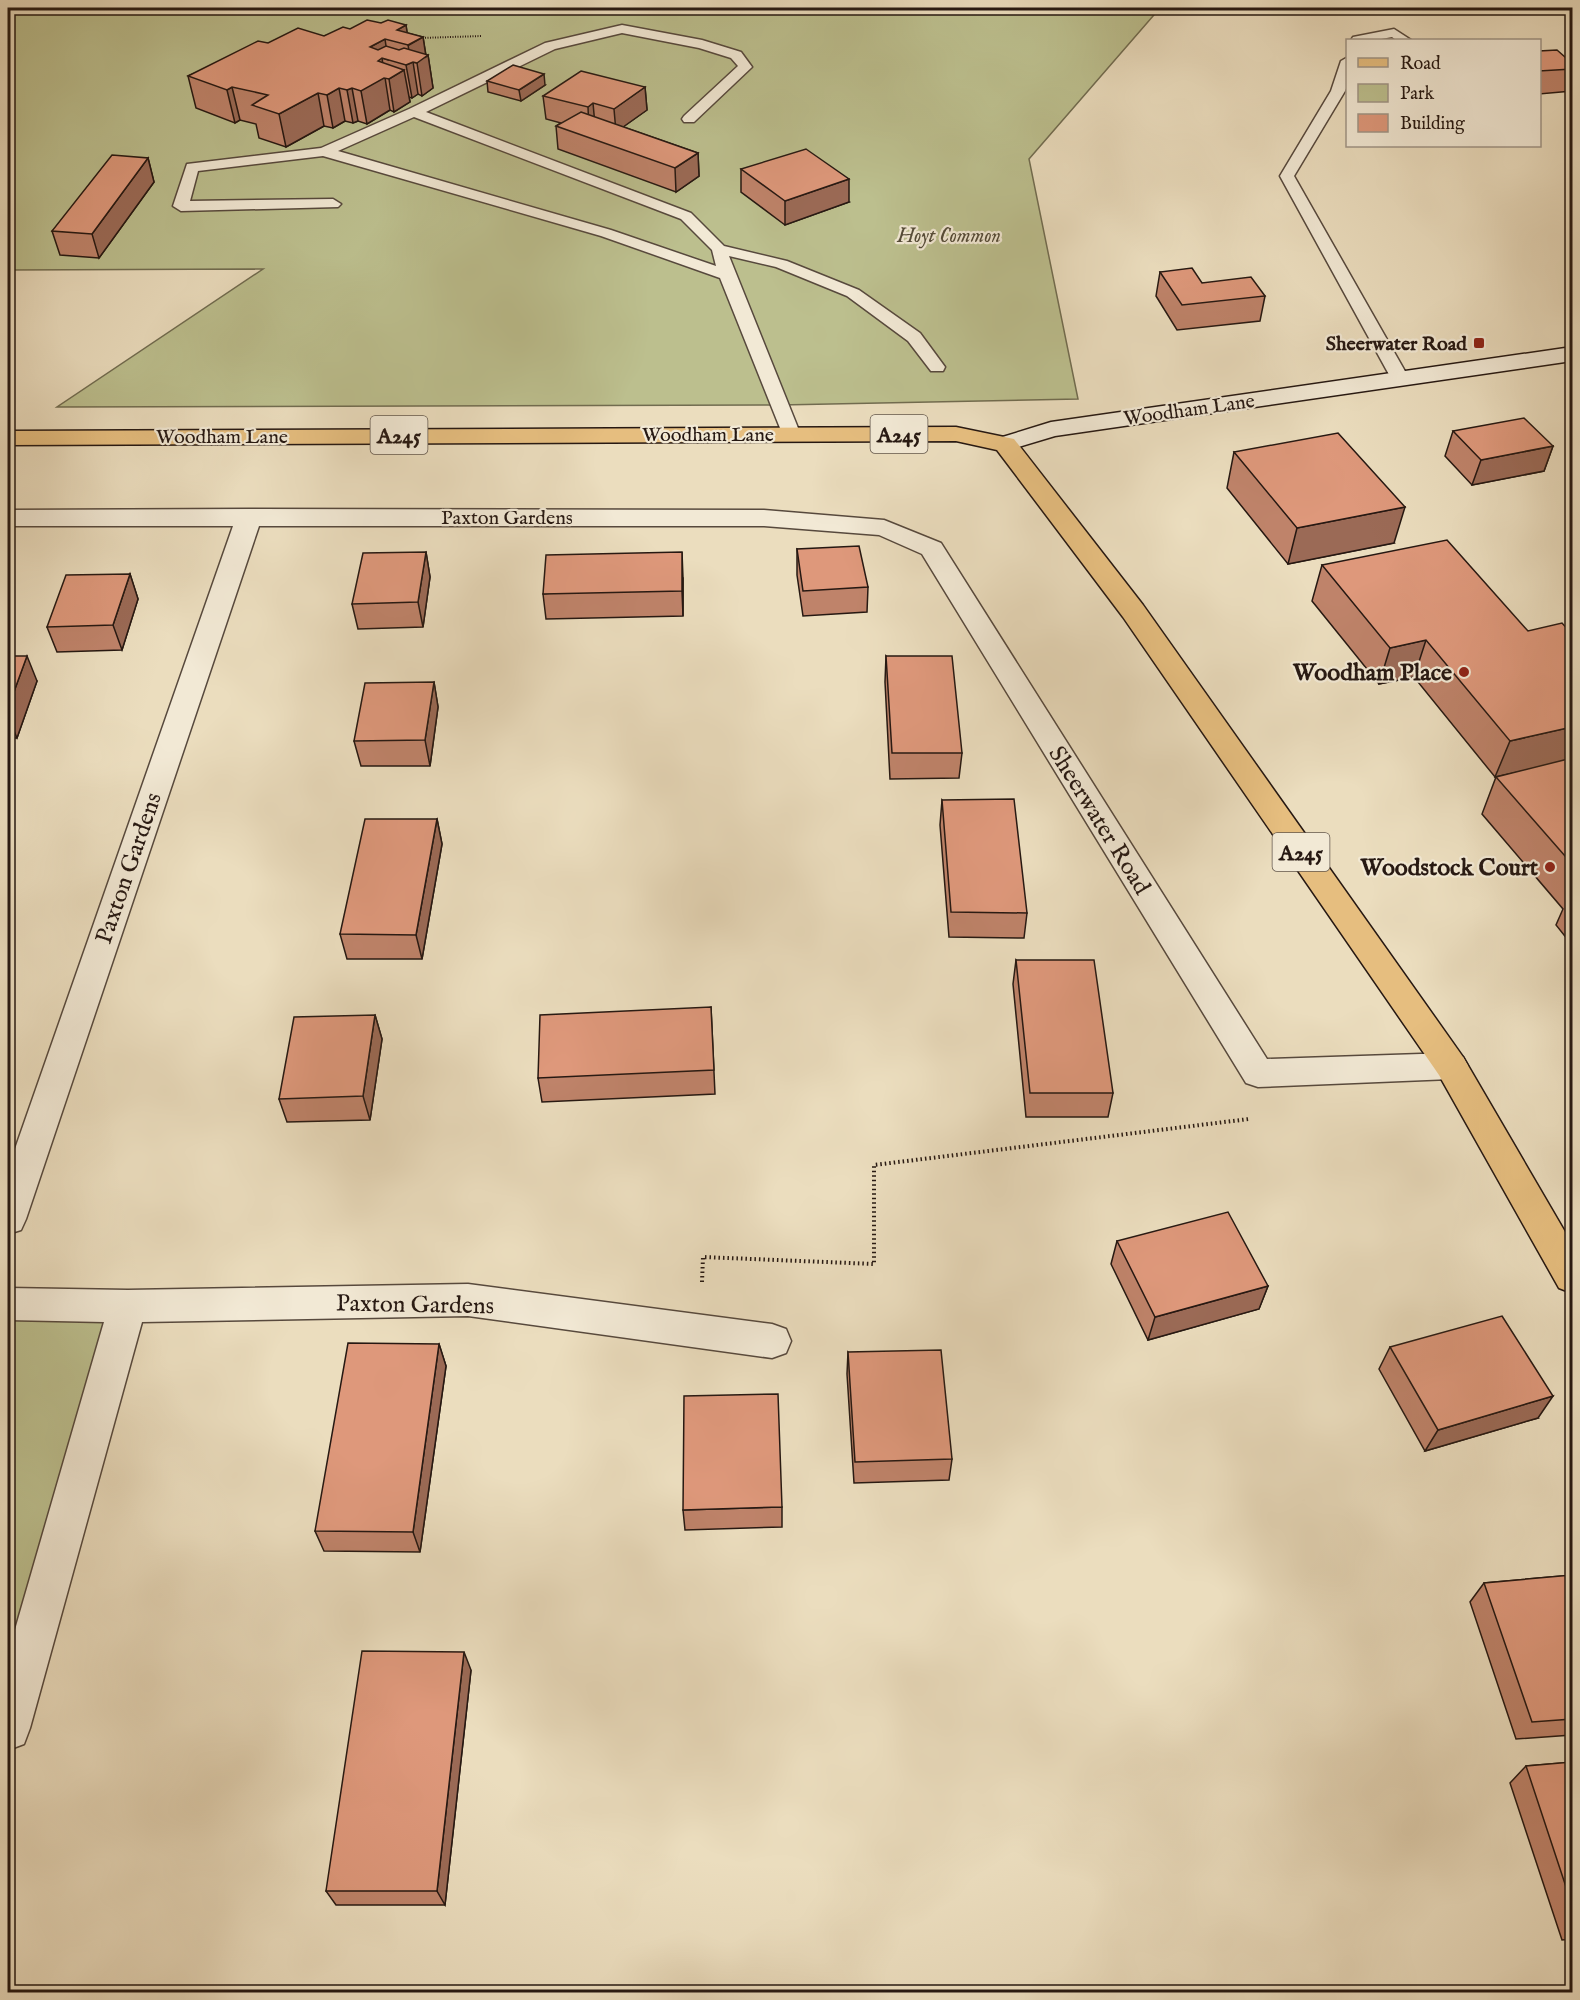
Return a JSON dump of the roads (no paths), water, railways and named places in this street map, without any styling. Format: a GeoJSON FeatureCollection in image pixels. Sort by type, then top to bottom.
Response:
{"type":"FeatureCollection","features":[{"type":"Feature","properties":{"kind":"main road","name":"Woodham Lane"},"geometry":{"type":"LineString","coordinates":[[8,438],[791,433],[956,434],[1005,444]]}},
{"type":"Feature","properties":{"kind":"main road","name":"A245"},"geometry":{"type":"LineString","coordinates":[[1005,444],[1133,611],[1451,1066],[1572,1277]]}},
{"type":"Feature","properties":{"kind":"street","name":"Woodham Lane"},"geometry":{"type":"LineString","coordinates":[[1005,444],[1051,429],[1572,354]]}},
{"type":"Feature","properties":{"kind":"street","name":"Paxton Gardens"},"geometry":{"type":"LineString","coordinates":[[8,1219],[249,517]]}},
{"type":"Feature","properties":{"kind":"street","name":"Paxton Gardens"},"geometry":{"type":"LineString","coordinates":[[8,518],[764,518]]}},
{"type":"Feature","properties":{"kind":"street","name":"Sheerwater Road"},"geometry":{"type":"LineString","coordinates":[[764,518],[884,528],[932,549],[1258,1073],[1451,1066]]}},
{"type":"Feature","properties":{"kind":"street","name":"Paxton Gardens"},"geometry":{"type":"LineString","coordinates":[[8,1304],[128,1306],[468,1300],[772,1341]]}},
{"type":"Feature","properties":{"kind":"street"},"geometry":{"type":"LineString","coordinates":[[8,1728],[128,1306]]}},
{"type":"Feature","properties":{"kind":"lane"},"geometry":{"type":"LineString","coordinates":[[333,204],[181,206],[192,167],[324,152],[414,112],[550,46],[622,29],[702,44],[736,55],[745,67],[688,119]]}},
{"type":"Feature","properties":{"kind":"lane"},"geometry":{"type":"LineString","coordinates":[[1363,39],[1394,33],[1403,39]]}},
{"type":"Feature","properties":{"kind":"lane"},"geometry":{"type":"LineString","coordinates":[[1346,66],[1338,92],[1287,176],[1401,380]]}},
{"type":"Feature","properties":{"kind":"lane"},"geometry":{"type":"LineString","coordinates":[[414,112],[686,216],[719,249],[726,276],[791,433]]}},
{"type":"Feature","properties":{"kind":"lane"},"geometry":{"type":"LineString","coordinates":[[324,152],[606,234],[726,276]]}},
{"type":"Feature","properties":{"kind":"lane"},"geometry":{"type":"LineString","coordinates":[[719,249],[781,264],[853,293],[914,338],[937,367]]}},
{"type":"Feature","properties":{"kind":"place","name":"Sheerwater Road"},"geometry":{"type":"Point","coordinates":[1479,343]}},
{"type":"Feature","properties":{"kind":"place","name":"Woodham Place"},"geometry":{"type":"Point","coordinates":[1464,672]}},
{"type":"Feature","properties":{"kind":"place","name":"Woodstock Court"},"geometry":{"type":"Point","coordinates":[1550,867]}},
{"type":"Feature","properties":{"kind":"park label","name":"Hoyt Common"},"geometry":{"type":"Point","coordinates":[949,235]}}]}
